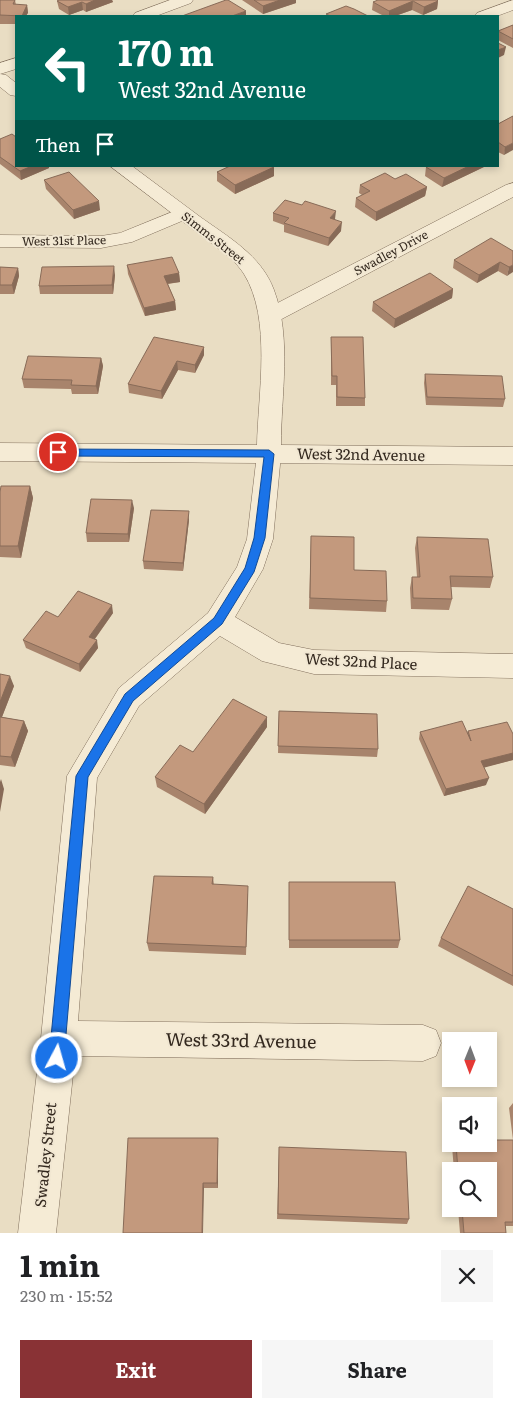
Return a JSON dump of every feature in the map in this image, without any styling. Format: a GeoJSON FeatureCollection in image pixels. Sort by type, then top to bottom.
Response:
{"type":"FeatureCollection","features":[{"type":"Feature","properties":{"kind":"street"},"geometry":{"type":"LineString","coordinates":[[144,15],[185,0]]}},
{"type":"Feature","properties":{"kind":"street"},"geometry":{"type":"LineString","coordinates":[[486,15],[513,4]]}},
{"type":"Feature","properties":{"kind":"street"},"geometry":{"type":"LineString","coordinates":[[0,69],[15,63]]}},
{"type":"Feature","properties":{"kind":"street"},"geometry":{"type":"LineString","coordinates":[[0,79],[15,90]]}},
{"type":"Feature","properties":{"kind":"street","name":"Simms Street"},"geometry":{"type":"LineString","coordinates":[[124,167],[182,214],[239,255],[254,273],[264,292],[270,316],[269,454]]}},
{"type":"Feature","properties":{"kind":"street","name":"Swadley Drive"},"geometry":{"type":"LineString","coordinates":[[270,316],[513,189]]}},
{"type":"Feature","properties":{"kind":"street","name":"West 31st Place"},"geometry":{"type":"LineString","coordinates":[[0,241],[101,242],[117,240],[182,214]]}},
{"type":"Feature","properties":{"kind":"street","name":"West 32nd Avenue"},"geometry":{"type":"LineString","coordinates":[[0,452],[513,456]]}},
{"type":"Feature","properties":{"kind":"street","name":"Swadley Street"},"geometry":{"type":"LineString","coordinates":[[37,1233],[59,1038],[82,776],[129,698],[218,621],[250,569],[260,538],[269,454]]}},
{"type":"Feature","properties":{"kind":"street","name":"West 32nd Place"},"geometry":{"type":"LineString","coordinates":[[218,621],[272,653],[314,662],[513,666]]}},
{"type":"Feature","properties":{"kind":"street","name":"West 33rd Avenue"},"geometry":{"type":"LineString","coordinates":[[59,1038],[423,1043]]}},
{"type":"Feature","properties":{"kind":"building"},"geometry":{"type":"Polygon","coordinates":[[[0,0],[15,0],[13,4],[27,5],[22,15],[0,15],[0,0]]]}},
{"type":"Feature","properties":{"kind":"building"},"geometry":{"type":"Polygon","coordinates":[[[95,0],[86,4],[82,2],[68,7],[57,1],[95,0]]]}},
{"type":"Feature","properties":{"kind":"building"},"geometry":{"type":"Polygon","coordinates":[[[226,0],[246,11],[235,15],[185,15],[226,0]]]}},
{"type":"Feature","properties":{"kind":"building"},"geometry":{"type":"Polygon","coordinates":[[[254,0],[280,0],[263,6],[254,0]]]}},
{"type":"Feature","properties":{"kind":"building"},"geometry":{"type":"Polygon","coordinates":[[[378,0],[438,1],[424,7],[413,1],[389,11],[373,2],[378,0]]]}},
{"type":"Feature","properties":{"kind":"building"},"geometry":{"type":"Polygon","coordinates":[[[346,6],[366,15],[328,15],[326,14],[346,6]]]}},
{"type":"Feature","properties":{"kind":"building"},"geometry":{"type":"Polygon","coordinates":[[[513,25],[513,39],[499,32],[513,25]]]}},
{"type":"Feature","properties":{"kind":"building"},"geometry":{"type":"Polygon","coordinates":[[[499,44],[506,47],[499,50],[499,44]]]}},
{"type":"Feature","properties":{"kind":"building"},"geometry":{"type":"Polygon","coordinates":[[[513,116],[513,143],[505,147],[499,143],[499,123],[513,116]]]}},
{"type":"Feature","properties":{"kind":"building"},"geometry":{"type":"Polygon","coordinates":[[[12,134],[15,136],[15,167],[30,167],[20,171],[0,157],[0,139],[12,134]]]}},
{"type":"Feature","properties":{"kind":"building"},"geometry":{"type":"Polygon","coordinates":[[[228,167],[274,167],[235,185],[217,172],[228,167]]]}},
{"type":"Feature","properties":{"kind":"building"},"geometry":{"type":"Polygon","coordinates":[[[426,167],[467,167],[444,178],[426,167]]]}},
{"type":"Feature","properties":{"kind":"building"},"geometry":{"type":"Polygon","coordinates":[[[69,172],[99,201],[73,210],[44,180],[69,172]]]}},
{"type":"Feature","properties":{"kind":"building"},"geometry":{"type":"Polygon","coordinates":[[[385,173],[395,179],[406,174],[427,187],[376,212],[356,198],[370,191],[360,185],[385,173]]]}},
{"type":"Feature","properties":{"kind":"building"},"geometry":{"type":"Polygon","coordinates":[[[285,200],[302,205],[305,201],[336,211],[330,218],[342,222],[329,238],[284,223],[289,218],[273,213],[285,200]]]}},
{"type":"Feature","properties":{"kind":"building"},"geometry":{"type":"Polygon","coordinates":[[[491,238],[513,251],[513,265],[509,267],[500,262],[479,275],[454,260],[491,238]]]}},
{"type":"Feature","properties":{"kind":"building"},"geometry":{"type":"Polygon","coordinates":[[[172,257],[179,273],[164,276],[175,301],[144,308],[127,265],[172,257]]]}},
{"type":"Feature","properties":{"kind":"building"},"geometry":{"type":"Polygon","coordinates":[[[114,266],[112,285],[39,286],[42,267],[114,266]]]}},
{"type":"Feature","properties":{"kind":"building"},"geometry":{"type":"Polygon","coordinates":[[[0,267],[18,268],[12,285],[0,285],[0,267]]]}},
{"type":"Feature","properties":{"kind":"building"},"geometry":{"type":"Polygon","coordinates":[[[430,273],[453,289],[395,319],[373,302],[430,273]]]}},
{"type":"Feature","properties":{"kind":"building"},"geometry":{"type":"Polygon","coordinates":[[[154,337],[204,347],[195,365],[177,361],[161,391],[128,384],[154,337]]]}},
{"type":"Feature","properties":{"kind":"building"},"geometry":{"type":"Polygon","coordinates":[[[331,337],[363,337],[365,398],[337,397],[337,376],[332,376],[331,337]]]}},
{"type":"Feature","properties":{"kind":"building"},"geometry":{"type":"Polygon","coordinates":[[[28,356],[101,358],[96,386],[71,385],[72,380],[22,379],[28,356]]]}},
{"type":"Feature","properties":{"kind":"building"},"geometry":{"type":"Polygon","coordinates":[[[425,374],[502,376],[505,399],[427,397],[425,374]]]}},
{"type":"Feature","properties":{"kind":"building"},"geometry":{"type":"Polygon","coordinates":[[[1,486],[30,486],[18,546],[0,546],[1,486]]]}},
{"type":"Feature","properties":{"kind":"building"},"geometry":{"type":"Polygon","coordinates":[[[91,499],[132,500],[128,534],[86,533],[91,499]]]}},
{"type":"Feature","properties":{"kind":"building"},"geometry":{"type":"Polygon","coordinates":[[[151,510],[189,511],[183,563],[143,561],[151,510]]]}},
{"type":"Feature","properties":{"kind":"building"},"geometry":{"type":"Polygon","coordinates":[[[311,536],[354,537],[354,570],[386,571],[387,601],[310,598],[311,536]]]}},
{"type":"Feature","properties":{"kind":"building"},"geometry":{"type":"Polygon","coordinates":[[[417,537],[488,539],[493,577],[450,576],[452,599],[413,598],[412,577],[420,577],[417,537]]]}},
{"type":"Feature","properties":{"kind":"building"},"geometry":{"type":"Polygon","coordinates":[[[78,591],[112,605],[89,637],[97,640],[79,664],[23,640],[46,611],[58,617],[78,591]]]}},
{"type":"Feature","properties":{"kind":"building"},"geometry":{"type":"Polygon","coordinates":[[[0,674],[10,676],[0,702],[0,674]]]}},
{"type":"Feature","properties":{"kind":"building"},"geometry":{"type":"Polygon","coordinates":[[[233,699],[267,717],[204,804],[155,777],[180,745],[193,752],[233,699]]]}},
{"type":"Feature","properties":{"kind":"building"},"geometry":{"type":"Polygon","coordinates":[[[279,711],[377,714],[378,749],[278,746],[279,711]]]}},
{"type":"Feature","properties":{"kind":"building"},"geometry":{"type":"Polygon","coordinates":[[[0,717],[24,721],[11,757],[0,756],[0,717]]]}},
{"type":"Feature","properties":{"kind":"building"},"geometry":{"type":"Polygon","coordinates":[[[462,721],[471,741],[468,731],[507,722],[513,734],[513,753],[481,761],[489,778],[446,789],[420,732],[462,721]]]}},
{"type":"Feature","properties":{"kind":"building"},"geometry":{"type":"Polygon","coordinates":[[[154,876],[213,877],[212,884],[248,886],[246,947],[147,943],[154,876]]]}},
{"type":"Feature","properties":{"kind":"building"},"geometry":{"type":"Polygon","coordinates":[[[289,882],[395,882],[400,940],[289,940],[289,882]]]}},
{"type":"Feature","properties":{"kind":"building"},"geometry":{"type":"Polygon","coordinates":[[[468,886],[513,909],[513,976],[441,938],[468,886]]]}},
{"type":"Feature","properties":{"kind":"building"},"geometry":{"type":"Polygon","coordinates":[[[128,1138],[218,1138],[217,1183],[203,1183],[202,1233],[123,1233],[128,1138]]]}},
{"type":"Feature","properties":{"kind":"building"},"geometry":{"type":"Polygon","coordinates":[[[497,1140],[513,1140],[513,1222],[505,1222],[506,1233],[464,1233],[463,1217],[497,1217],[497,1162],[457,1162],[457,1152],[497,1152],[497,1140]]]}},
{"type":"Feature","properties":{"kind":"building"},"geometry":{"type":"Polygon","coordinates":[[[279,1147],[406,1152],[409,1219],[278,1214],[279,1147]]]}},
{"type":"Feature","properties":{"kind":"route"},"geometry":{"type":"LineString","coordinates":[[57,1058],[82,776],[129,698],[218,621],[250,569],[260,538],[269,454],[58,452]]}}]}
